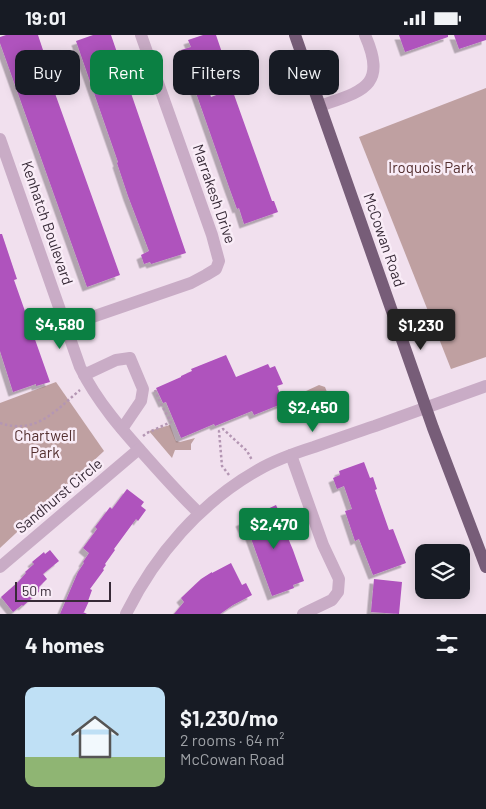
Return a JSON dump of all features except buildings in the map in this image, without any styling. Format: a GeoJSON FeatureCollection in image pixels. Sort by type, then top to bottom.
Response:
{"type":"FeatureCollection","features":[{"type":"Feature","properties":{"kind":"main road","name":"McCowan Road"},"geometry":{"type":"LineString","coordinates":[[295,35],[426,407],[486,567]]}},
{"type":"Feature","properties":{"kind":"street","name":"Marrakesh Drive"},"geometry":{"type":"LineString","coordinates":[[66,326],[191,283],[216,269],[220,261],[141,35]]}},
{"type":"Feature","properties":{"kind":"street"},"geometry":{"type":"LineString","coordinates":[[320,106],[362,90],[373,77],[374,63],[365,35]]}},
{"type":"Feature","properties":{"kind":"street","name":"Kenhatch Boulevard"},"geometry":{"type":"LineString","coordinates":[[0,139],[86,379],[137,447],[199,513]]}},
{"type":"Feature","properties":{"kind":"street"},"geometry":{"type":"LineString","coordinates":[[86,379],[116,360],[130,357],[143,389],[142,401],[122,429]]}},
{"type":"Feature","properties":{"kind":"street"},"geometry":{"type":"LineString","coordinates":[[126,614],[137,591],[161,556],[188,523],[235,484],[258,469],[291,455],[486,386]]}},
{"type":"Feature","properties":{"kind":"street","name":"Sandhurst Circle"},"geometry":{"type":"LineString","coordinates":[[0,567],[137,447]]}},
{"type":"Feature","properties":{"kind":"street"},"geometry":{"type":"LineString","coordinates":[[291,455],[323,545],[339,579],[338,592],[332,600],[303,614]]}},
{"type":"Feature","properties":{"kind":"path"},"geometry":{"type":"LineString","coordinates":[[0,423],[24,426],[37,423],[49,417],[86,379]]}},
{"type":"Feature","properties":{"kind":"path"},"geometry":{"type":"LineString","coordinates":[[137,447],[146,433],[171,422],[155,388]]}},
{"type":"Feature","properties":{"kind":"path"},"geometry":{"type":"LineString","coordinates":[[235,484],[222,466],[219,431],[223,429],[236,440],[247,451],[258,469]]}},
{"type":"Feature","properties":{"kind":"green space","name":"Iroquois Park"},"geometry":{"type":"Polygon","coordinates":[[[486,88],[486,357],[451,369],[359,137],[486,88]]]}},
{"type":"Feature","properties":{"kind":"green space","name":"Chartwell Park"},"geometry":{"type":"Polygon","coordinates":[[[56,382],[104,451],[0,548],[0,403],[56,382]]]}},
{"type":"Feature","properties":{"kind":"green space"},"geometry":{"type":"Polygon","coordinates":[[[319,385],[325,387],[331,402],[329,407],[320,410],[308,406],[304,396],[306,391],[319,385]]]}},
{"type":"Feature","properties":{"kind":"green space"},"geometry":{"type":"Polygon","coordinates":[[[170,425],[176,441],[180,442],[195,438],[191,444],[191,450],[175,450],[172,458],[149,431],[170,425]]]}}]}
